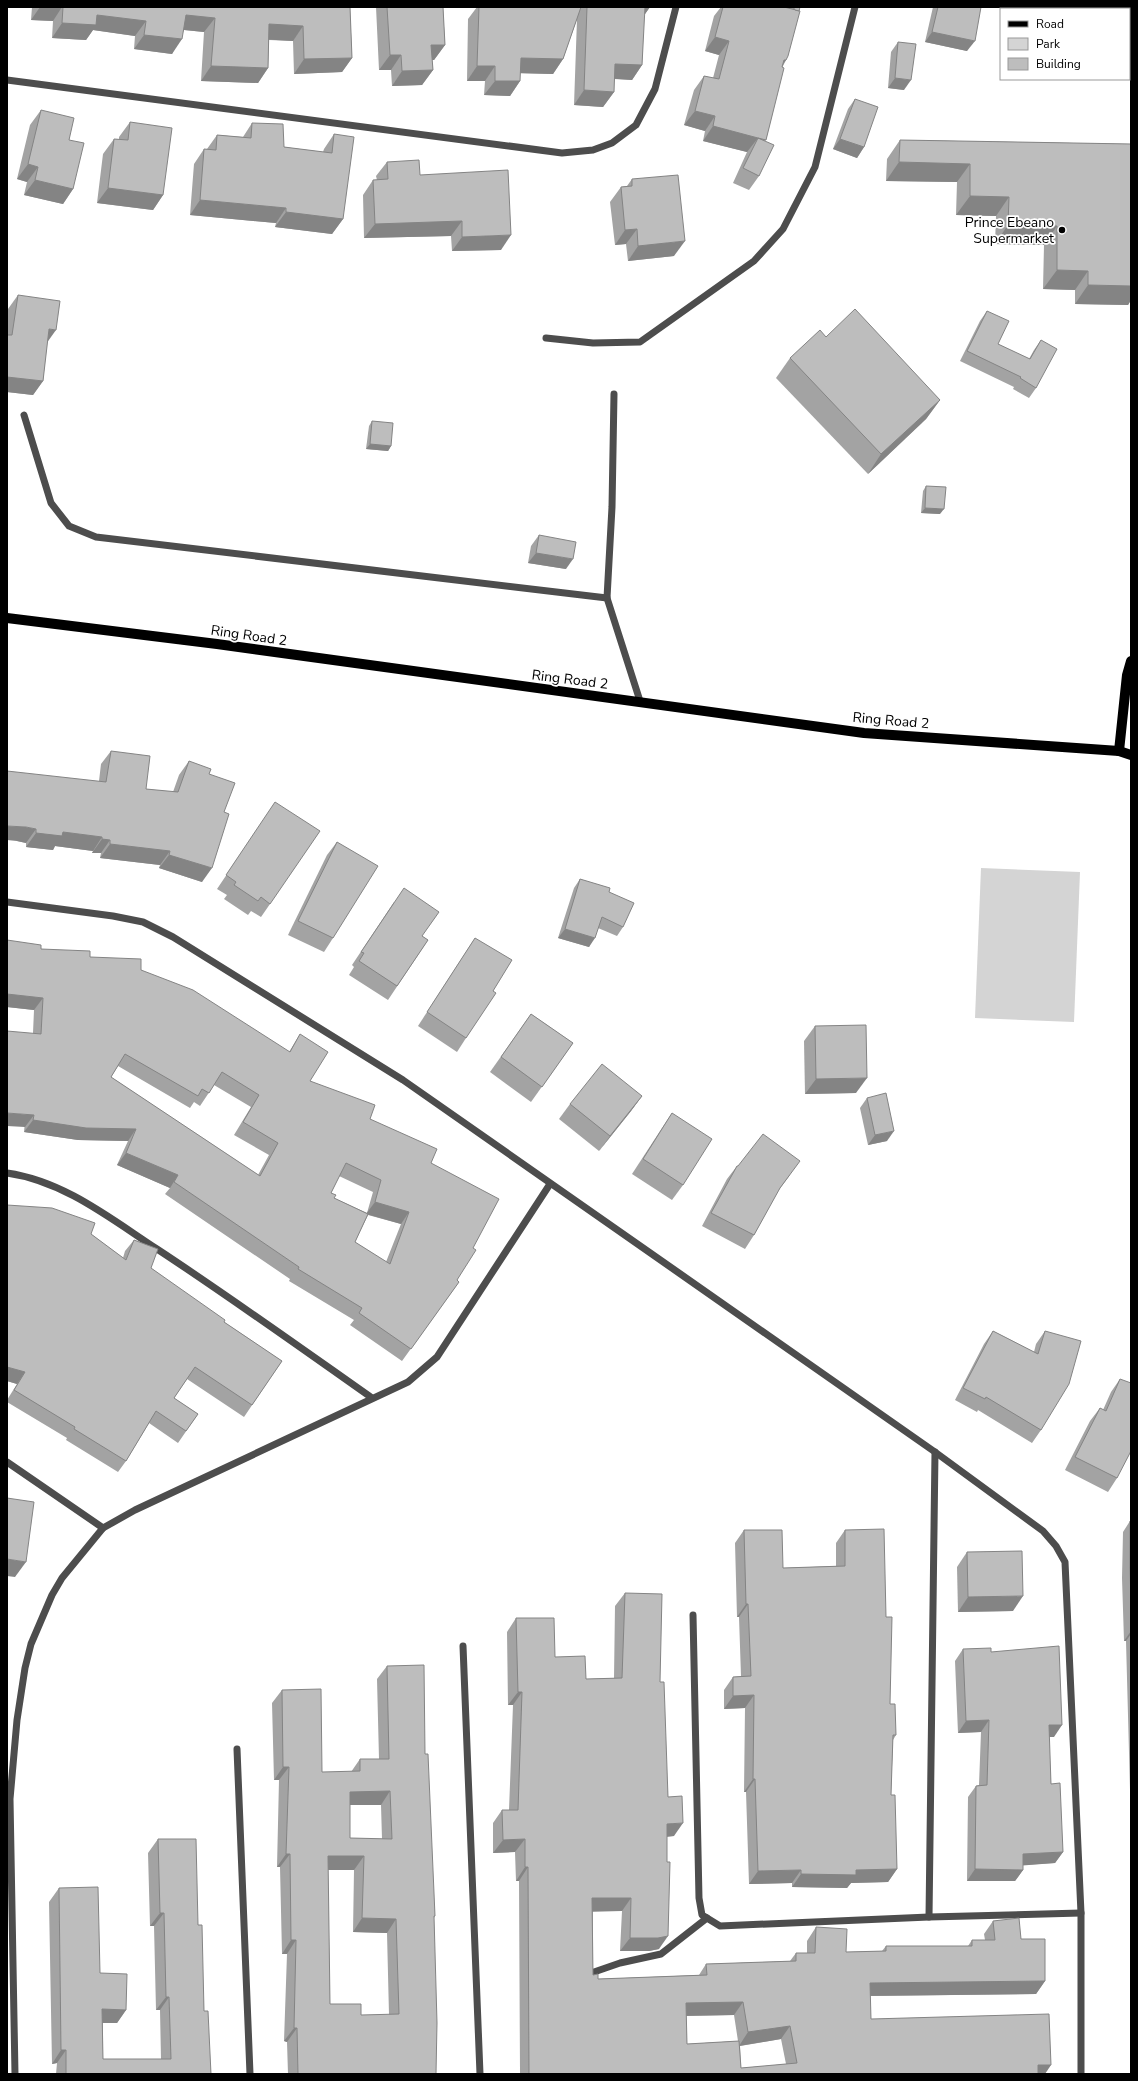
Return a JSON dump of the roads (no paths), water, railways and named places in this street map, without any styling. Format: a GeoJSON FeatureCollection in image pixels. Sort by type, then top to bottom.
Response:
{"type":"FeatureCollection","features":[{"type":"Feature","properties":{"kind":"main road","name":"Ring Road 2"},"geometry":{"type":"LineString","coordinates":[[7,618],[217,644],[496,684],[640,701],[864,733],[1119,752],[1131,755]]}},
{"type":"Feature","properties":{"kind":"main road"},"geometry":{"type":"LineString","coordinates":[[1119,752],[1127,675],[1131,661]]}},
{"type":"Feature","properties":{"kind":"street"},"geometry":{"type":"LineString","coordinates":[[7,80],[562,153],[593,150],[612,143],[636,125],[654,89],[676,7]]}},
{"type":"Feature","properties":{"kind":"street"},"geometry":{"type":"LineString","coordinates":[[546,338],[593,343],[640,342],[754,261],[783,229],[815,167],[855,7]]}},
{"type":"Feature","properties":{"kind":"street"},"geometry":{"type":"LineString","coordinates":[[614,394],[612,507],[607,598],[640,701]]}},
{"type":"Feature","properties":{"kind":"street"},"geometry":{"type":"LineString","coordinates":[[24,415],[51,503],[68,526],[96,537],[607,598]]}},
{"type":"Feature","properties":{"kind":"street"},"geometry":{"type":"LineString","coordinates":[[7,902],[113,916],[143,922],[173,937],[403,1080],[935,1452],[1043,1532],[1056,1546],[1065,1562],[1081,1913],[1081,2074]]}},
{"type":"Feature","properties":{"kind":"street"},"geometry":{"type":"LineString","coordinates":[[7,1173],[45,1182],[83,1200],[228,1295],[372,1398]]}},
{"type":"Feature","properties":{"kind":"street"},"geometry":{"type":"LineString","coordinates":[[15,2074],[10,1799],[17,1720],[25,1668],[31,1644],[55,1589],[62,1578],[103,1528],[135,1510],[408,1382],[437,1356],[550,1184]]}},
{"type":"Feature","properties":{"kind":"street"},"geometry":{"type":"LineString","coordinates":[[929,1916],[935,1452]]}},
{"type":"Feature","properties":{"kind":"street"},"geometry":{"type":"LineString","coordinates":[[7,1462],[103,1528]]}},
{"type":"Feature","properties":{"kind":"street"},"geometry":{"type":"LineString","coordinates":[[693,1615],[699,1898],[702,1915],[720,1926],[929,1916],[1081,1913]]}},
{"type":"Feature","properties":{"kind":"street"},"geometry":{"type":"LineString","coordinates":[[463,1646],[480,2074]]}},
{"type":"Feature","properties":{"kind":"street"},"geometry":{"type":"LineString","coordinates":[[237,1749],[250,2074]]}},
{"type":"Feature","properties":{"kind":"street"},"geometry":{"type":"LineString","coordinates":[[594,1972],[620,1963],[661,1954],[707,1918]]}},
{"type":"Feature","properties":{"kind":"place","name":"Prince Ebeano Supermarket"},"geometry":{"type":"Point","coordinates":[1062,230]}}]}
